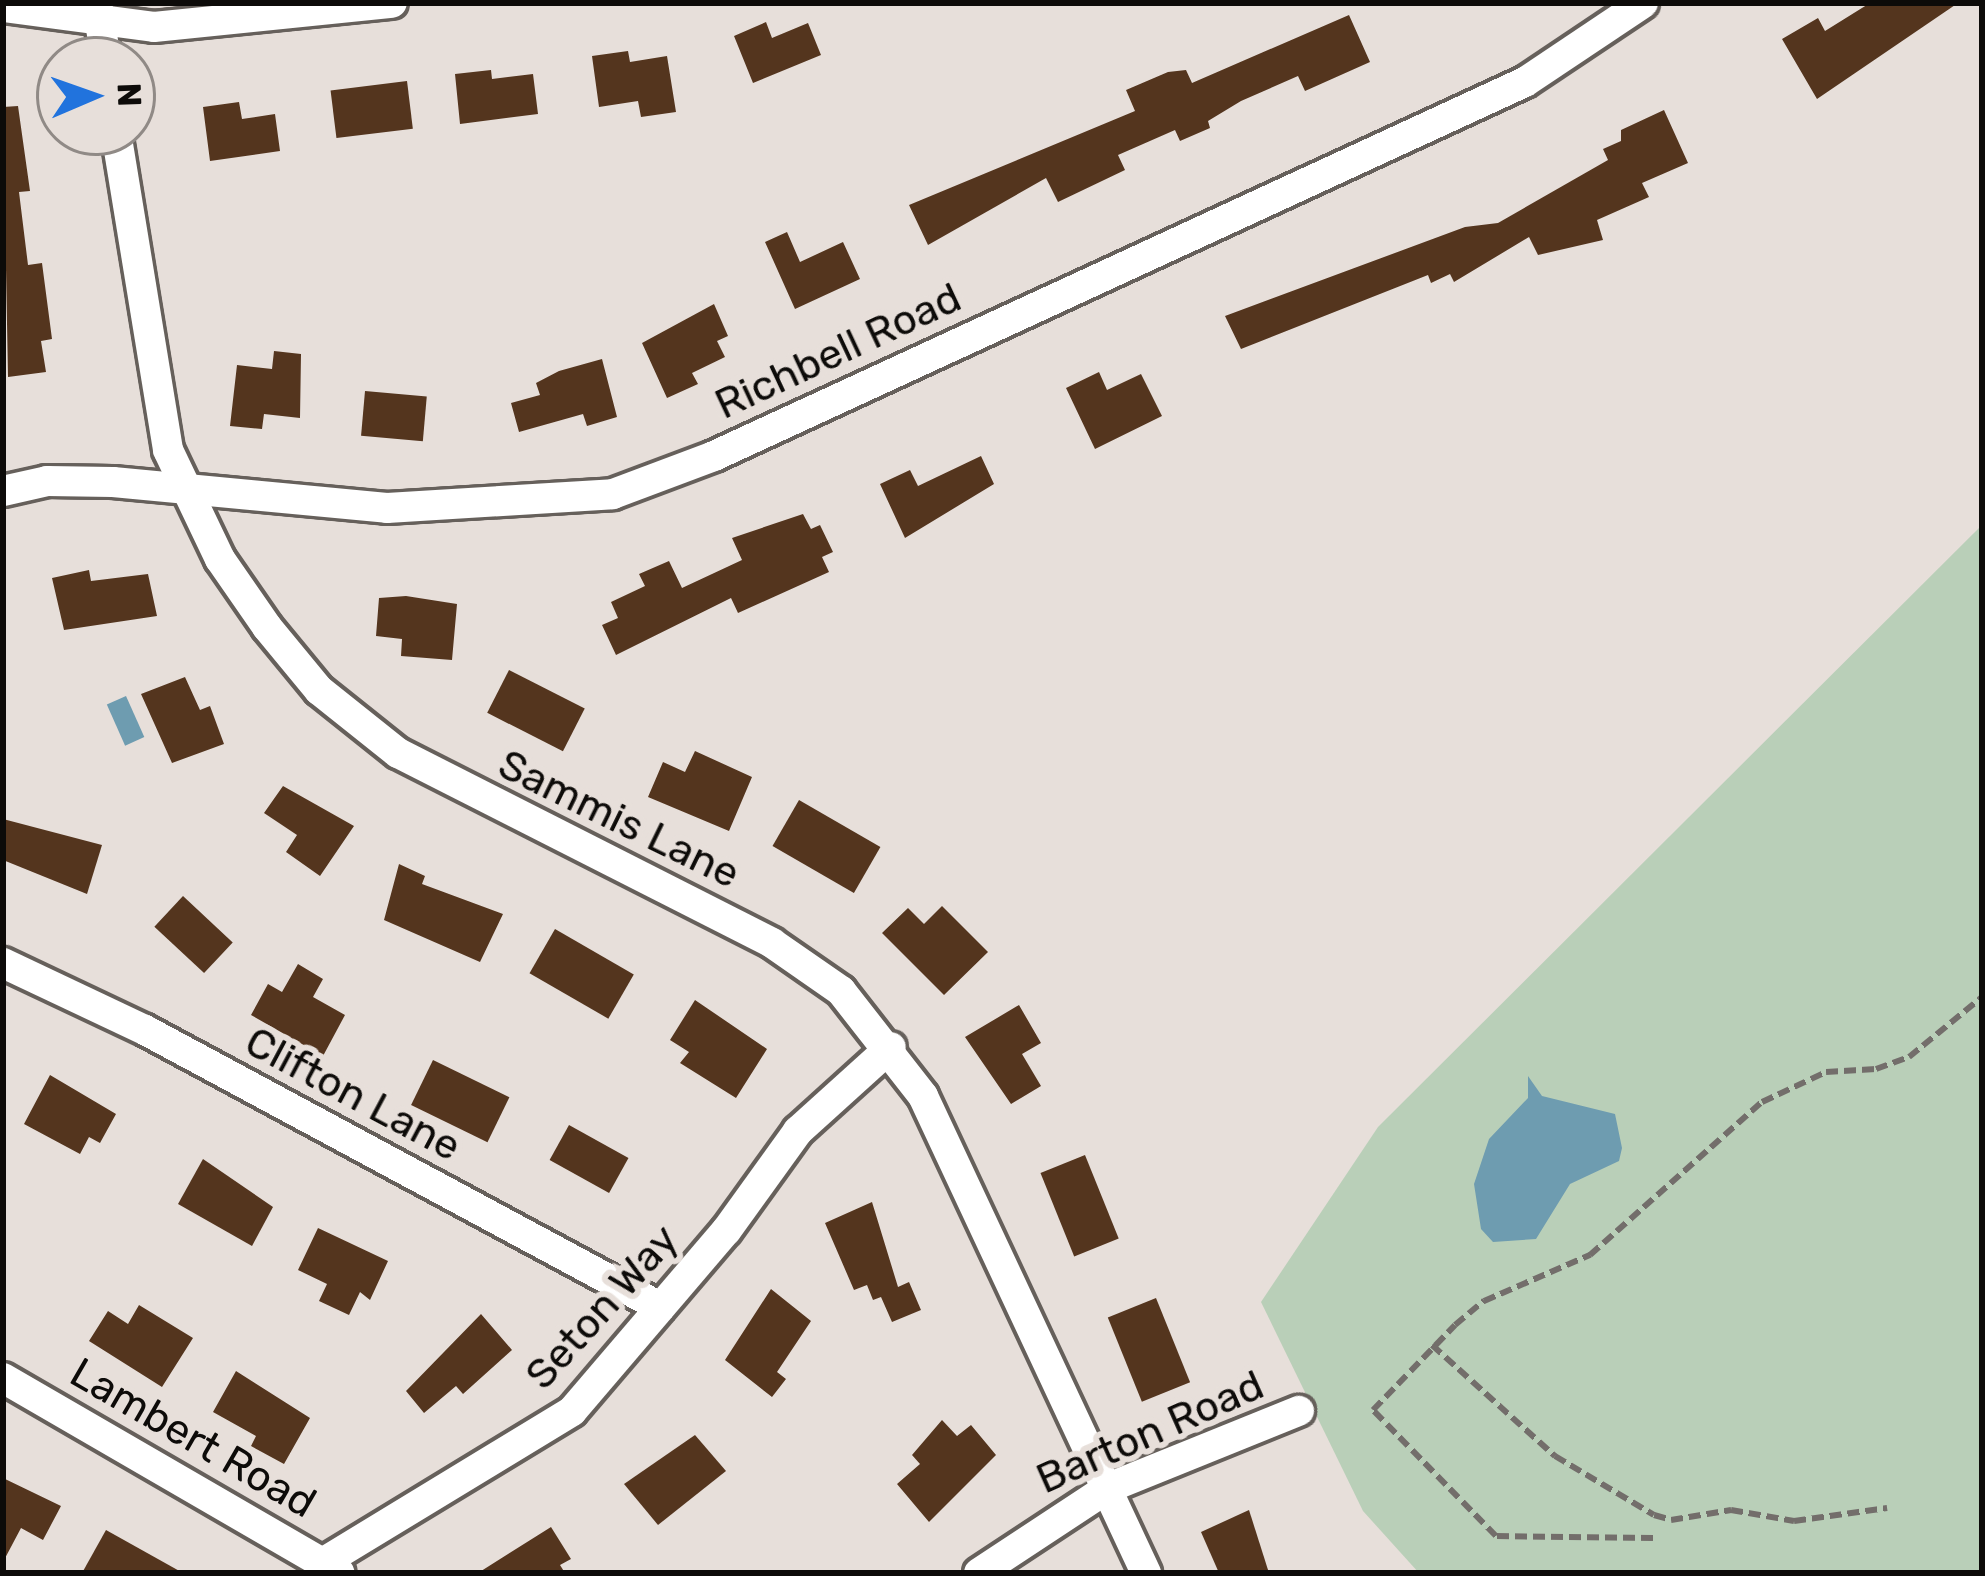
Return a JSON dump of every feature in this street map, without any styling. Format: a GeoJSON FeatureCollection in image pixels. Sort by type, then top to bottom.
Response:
{"type":"FeatureCollection","features":[{"type":"Feature","properties":{"kind":"street"},"geometry":{"type":"LineString","coordinates":[[3,7],[98,9],[203,26],[392,3]]}},
{"type":"Feature","properties":{"kind":"street","name":"Richbell Road"},"geometry":{"type":"LineString","coordinates":[[3,491],[47,481],[387,508],[613,494],[714,456],[1525,82],[1643,3]]}},
{"type":"Feature","properties":{"kind":"street","name":"Sammis Lane"},"geometry":{"type":"LineString","coordinates":[[119,156],[142,320],[183,490],[266,627],[319,690],[398,753],[772,943],[842,991],[891,1047],[923,1096],[1146,1573]]}},
{"type":"Feature","properties":{"kind":"street","name":"Clifton Lane"},"geometry":{"type":"LineString","coordinates":[[3,963],[145,1030],[660,1307]]}},
{"type":"Feature","properties":{"kind":"street","name":"Seton Way"},"geometry":{"type":"LineString","coordinates":[[332,1568],[541,1436],[572,1411],[798,1131],[891,1047]]}},
{"type":"Feature","properties":{"kind":"street","name":"Lambert Road"},"geometry":{"type":"LineString","coordinates":[[3,1378],[332,1568]]}},
{"type":"Feature","properties":{"kind":"street","name":"Barton Road"},"geometry":{"type":"LineString","coordinates":[[979,1573],[1055,1516],[1108,1488],[1299,1411]]}},
{"type":"Feature","properties":{"kind":"path"},"geometry":{"type":"LineString","coordinates":[[1653,1538],[1496,1536],[1372,1410],[1432,1346],[1484,1301],[1590,1255],[1762,1102],[1826,1072],[1876,1069],[1909,1057],[1982,997]]}},
{"type":"Feature","properties":{"kind":"path"},"geometry":{"type":"LineString","coordinates":[[1432,1346],[1555,1456],[1654,1515],[1671,1520],[1731,1510],[1794,1521],[1887,1508]]}},
{"type":"Feature","properties":{"kind":"green space"},"geometry":{"type":"Polygon","coordinates":[[[1982,525],[1982,1573],[1419,1573],[1363,1511],[1261,1302],[1378,1127],[1982,525]]]}},
{"type":"Feature","properties":{"kind":"water"},"geometry":{"type":"Polygon","coordinates":[[[126,696],[144,737],[125,746],[107,705],[126,696]]]}},
{"type":"Feature","properties":{"kind":"water"},"geometry":{"type":"Polygon","coordinates":[[[1528,1076],[1542,1096],[1615,1114],[1622,1148],[1619,1161],[1570,1184],[1536,1239],[1493,1242],[1481,1229],[1474,1184],[1489,1139],[1528,1098],[1528,1076]]]}},
{"type":"Feature","properties":{"kind":"building"},"geometry":{"type":"Polygon","coordinates":[[[1870,3],[1958,3],[1817,99],[1782,39],[1818,18],[1825,31],[1870,3]]]}},
{"type":"Feature","properties":{"kind":"building"},"geometry":{"type":"Polygon","coordinates":[[[1349,15],[1370,62],[1305,91],[1298,76],[1241,101],[1208,121],[1210,128],[1180,141],[1175,130],[1118,155],[1125,170],[1058,202],[1046,178],[928,245],[909,205],[1135,111],[1126,90],[1168,72],[1186,70],[1192,83],[1349,15]]]}},
{"type":"Feature","properties":{"kind":"building"},"geometry":{"type":"Polygon","coordinates":[[[766,22],[772,38],[808,23],[821,55],[753,83],[734,36],[766,22]]]}},
{"type":"Feature","properties":{"kind":"building"},"geometry":{"type":"Polygon","coordinates":[[[628,51],[630,62],[667,56],[676,112],[641,117],[638,101],[599,107],[592,56],[628,51]]]}},
{"type":"Feature","properties":{"kind":"building"},"geometry":{"type":"Polygon","coordinates":[[[491,70],[492,79],[533,74],[538,114],[460,124],[455,74],[491,70]]]}},
{"type":"Feature","properties":{"kind":"building"},"geometry":{"type":"Polygon","coordinates":[[[407,81],[413,129],[336,138],[331,90],[407,81]]]}},
{"type":"Feature","properties":{"kind":"building"},"geometry":{"type":"Polygon","coordinates":[[[239,102],[242,119],[275,114],[280,151],[210,161],[203,107],[239,102]]]}},
{"type":"Feature","properties":{"kind":"building"},"geometry":{"type":"Polygon","coordinates":[[[18,106],[30,191],[19,192],[28,265],[42,263],[52,339],[41,341],[46,372],[8,377],[3,107],[18,106]]]}},
{"type":"Feature","properties":{"kind":"building"},"geometry":{"type":"Polygon","coordinates":[[[1664,110],[1688,163],[1642,183],[1649,197],[1597,220],[1603,240],[1538,255],[1529,237],[1454,282],[1450,274],[1431,283],[1428,275],[1241,349],[1225,316],[1465,227],[1498,223],[1608,160],[1603,149],[1621,141],[1621,130],[1664,110]]]}},
{"type":"Feature","properties":{"kind":"building"},"geometry":{"type":"Polygon","coordinates":[[[787,232],[800,262],[843,242],[860,279],[795,309],[765,242],[787,232]]]}},
{"type":"Feature","properties":{"kind":"building"},"geometry":{"type":"Polygon","coordinates":[[[714,304],[728,336],[717,341],[725,357],[692,373],[698,384],[667,398],[642,343],[714,304]]]}},
{"type":"Feature","properties":{"kind":"building"},"geometry":{"type":"Polygon","coordinates":[[[274,351],[301,354],[300,418],[264,414],[262,429],[230,426],[237,365],[272,369],[274,351]]]}},
{"type":"Feature","properties":{"kind":"building"},"geometry":{"type":"Polygon","coordinates":[[[602,359],[617,417],[587,426],[583,414],[519,432],[511,403],[540,395],[536,383],[559,371],[602,359]]]}},
{"type":"Feature","properties":{"kind":"building"},"geometry":{"type":"Polygon","coordinates":[[[1099,372],[1107,390],[1141,374],[1162,416],[1095,449],[1066,388],[1099,372]]]}},
{"type":"Feature","properties":{"kind":"building"},"geometry":{"type":"Polygon","coordinates":[[[365,391],[427,396],[423,441],[361,436],[365,391]]]}},
{"type":"Feature","properties":{"kind":"building"},"geometry":{"type":"Polygon","coordinates":[[[981,456],[994,484],[905,538],[880,484],[910,470],[918,486],[981,456]]]}},
{"type":"Feature","properties":{"kind":"building"},"geometry":{"type":"Polygon","coordinates":[[[803,514],[811,529],[820,525],[833,552],[822,557],[829,572],[738,613],[731,598],[616,655],[602,625],[618,618],[611,602],[645,586],[639,574],[669,561],[682,588],[742,560],[732,538],[803,514]]]}},
{"type":"Feature","properties":{"kind":"building"},"geometry":{"type":"Polygon","coordinates":[[[89,570],[91,581],[148,574],[157,616],[64,630],[52,578],[89,570]]]}},
{"type":"Feature","properties":{"kind":"building"},"geometry":{"type":"Polygon","coordinates":[[[406,596],[457,604],[452,660],[401,656],[402,639],[376,636],[379,598],[406,596]]]}},
{"type":"Feature","properties":{"kind":"building"},"geometry":{"type":"Polygon","coordinates":[[[509,670],[585,709],[563,751],[487,713],[509,670]]]}},
{"type":"Feature","properties":{"kind":"building"},"geometry":{"type":"Polygon","coordinates":[[[185,677],[200,710],[210,706],[224,744],[172,763],[141,694],[185,677]]]}},
{"type":"Feature","properties":{"kind":"building"},"geometry":{"type":"Polygon","coordinates":[[[695,751],[752,777],[729,831],[648,797],[663,762],[685,772],[695,751]]]}},
{"type":"Feature","properties":{"kind":"building"},"geometry":{"type":"Polygon","coordinates":[[[283,786],[354,826],[320,876],[286,852],[297,835],[264,813],[283,786]]]}},
{"type":"Feature","properties":{"kind":"building"},"geometry":{"type":"Polygon","coordinates":[[[799,800],[880,847],[854,893],[772,846],[799,800]]]}},
{"type":"Feature","properties":{"kind":"building"},"geometry":{"type":"Polygon","coordinates":[[[3,819],[102,845],[87,894],[3,860],[3,819]]]}},
{"type":"Feature","properties":{"kind":"building"},"geometry":{"type":"Polygon","coordinates":[[[399,864],[425,876],[422,884],[503,914],[480,962],[384,920],[399,864]]]}},
{"type":"Feature","properties":{"kind":"building"},"geometry":{"type":"Polygon","coordinates":[[[183,896],[233,942],[204,973],[154,927],[183,896]]]}},
{"type":"Feature","properties":{"kind":"building"},"geometry":{"type":"Polygon","coordinates":[[[942,906],[988,952],[944,995],[882,933],[908,908],[924,924],[942,906]]]}},
{"type":"Feature","properties":{"kind":"building"},"geometry":{"type":"Polygon","coordinates":[[[555,929],[634,974],[608,1019],[530,973],[555,929]]]}},
{"type":"Feature","properties":{"kind":"building"},"geometry":{"type":"Polygon","coordinates":[[[298,964],[323,979],[313,997],[345,1015],[323,1056],[251,1015],[268,984],[282,992],[298,964]]]}},
{"type":"Feature","properties":{"kind":"building"},"geometry":{"type":"Polygon","coordinates":[[[695,1000],[767,1049],[736,1098],[680,1063],[689,1052],[670,1040],[695,1000]]]}},
{"type":"Feature","properties":{"kind":"building"},"geometry":{"type":"Polygon","coordinates":[[[1019,1005],[1041,1043],[1022,1054],[1041,1086],[1011,1104],[965,1037],[1019,1005]]]}},
{"type":"Feature","properties":{"kind":"building"},"geometry":{"type":"Polygon","coordinates":[[[433,1060],[509,1097],[487,1142],[411,1105],[433,1060]]]}},
{"type":"Feature","properties":{"kind":"building"},"geometry":{"type":"Polygon","coordinates":[[[50,1075],[116,1114],[100,1143],[89,1137],[80,1154],[24,1124],[50,1075]]]}},
{"type":"Feature","properties":{"kind":"building"},"geometry":{"type":"Polygon","coordinates":[[[569,1125],[628,1158],[609,1193],[550,1160],[569,1125]]]}},
{"type":"Feature","properties":{"kind":"building"},"geometry":{"type":"Polygon","coordinates":[[[1085,1155],[1119,1238],[1074,1256],[1040,1173],[1085,1155]]]}},
{"type":"Feature","properties":{"kind":"building"},"geometry":{"type":"Polygon","coordinates":[[[203,1159],[273,1207],[252,1246],[178,1204],[203,1159]]]}},
{"type":"Feature","properties":{"kind":"building"},"geometry":{"type":"Polygon","coordinates":[[[872,1202],[898,1287],[909,1282],[921,1310],[892,1322],[881,1297],[873,1300],[867,1285],[854,1290],[825,1223],[872,1202]]]}},
{"type":"Feature","properties":{"kind":"building"},"geometry":{"type":"Polygon","coordinates":[[[318,1228],[388,1261],[370,1300],[360,1292],[349,1315],[319,1301],[327,1284],[298,1270],[318,1228]]]}},
{"type":"Feature","properties":{"kind":"building"},"geometry":{"type":"Polygon","coordinates":[[[771,1289],[811,1321],[777,1372],[786,1379],[772,1397],[725,1360],[771,1289]]]}},
{"type":"Feature","properties":{"kind":"building"},"geometry":{"type":"Polygon","coordinates":[[[1156,1298],[1190,1382],[1142,1402],[1108,1317],[1156,1298]]]}},
{"type":"Feature","properties":{"kind":"building"},"geometry":{"type":"Polygon","coordinates":[[[139,1305],[193,1338],[162,1387],[89,1341],[108,1311],[128,1324],[139,1305]]]}},
{"type":"Feature","properties":{"kind":"building"},"geometry":{"type":"Polygon","coordinates":[[[481,1314],[512,1350],[463,1394],[456,1386],[424,1413],[406,1391],[481,1314]]]}},
{"type":"Feature","properties":{"kind":"building"},"geometry":{"type":"Polygon","coordinates":[[[236,1371],[310,1418],[284,1464],[251,1446],[256,1436],[213,1412],[236,1371]]]}},
{"type":"Feature","properties":{"kind":"building"},"geometry":{"type":"Polygon","coordinates":[[[942,1420],[957,1436],[971,1425],[996,1455],[929,1522],[897,1484],[920,1464],[912,1455],[942,1420]]]}},
{"type":"Feature","properties":{"kind":"building"},"geometry":{"type":"Polygon","coordinates":[[[695,1435],[726,1471],[658,1525],[624,1484],[695,1435]]]}},
{"type":"Feature","properties":{"kind":"building"},"geometry":{"type":"Polygon","coordinates":[[[3,1478],[61,1506],[43,1540],[21,1528],[3,1562],[3,1478]]]}},
{"type":"Feature","properties":{"kind":"building"},"geometry":{"type":"Polygon","coordinates":[[[1249,1510],[1269,1573],[1219,1573],[1201,1532],[1249,1510]]]}},
{"type":"Feature","properties":{"kind":"building"},"geometry":{"type":"Polygon","coordinates":[[[551,1527],[571,1559],[560,1565],[565,1573],[478,1573],[551,1527]]]}},
{"type":"Feature","properties":{"kind":"building"},"geometry":{"type":"Polygon","coordinates":[[[106,1530],[183,1573],[82,1573],[106,1530]]]}}]}
